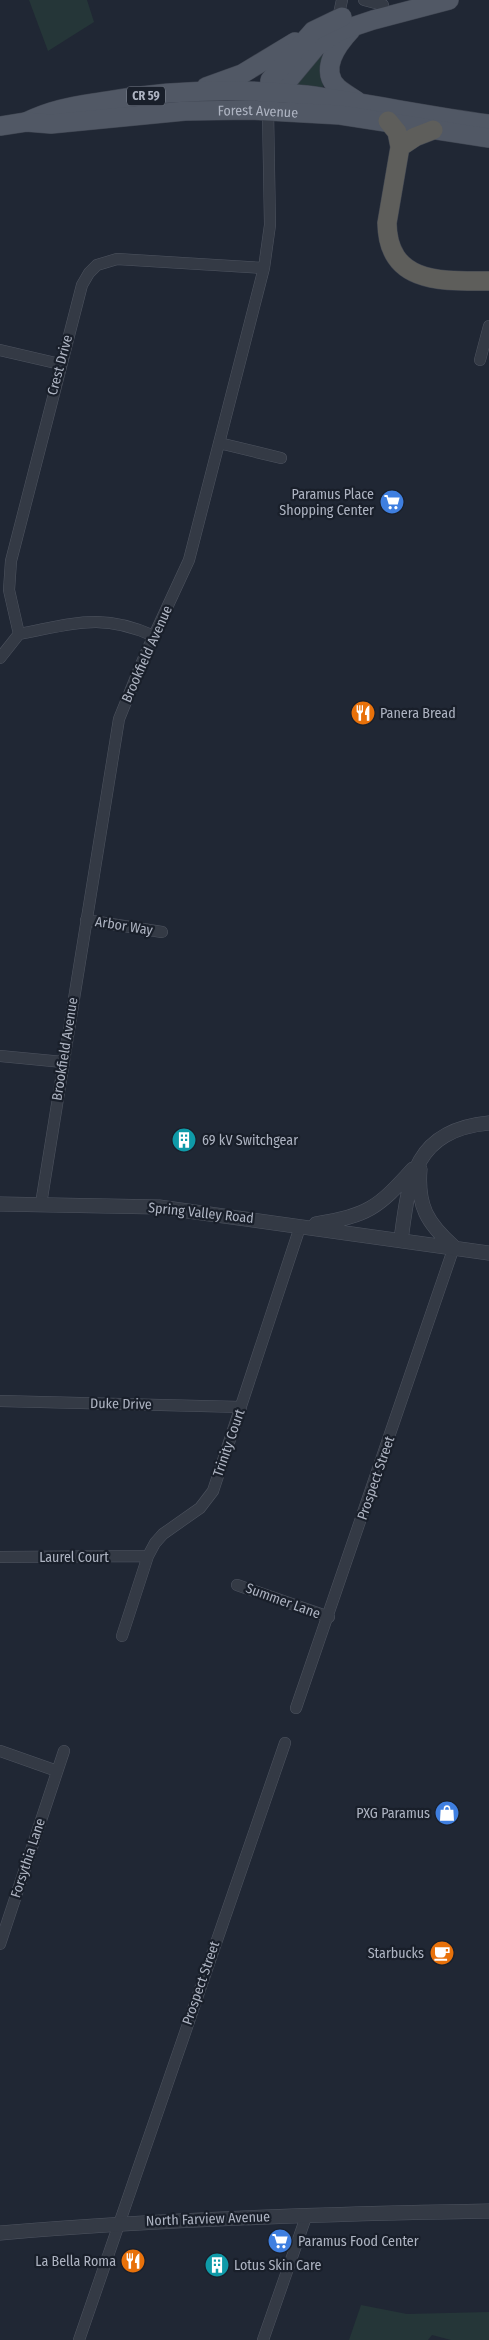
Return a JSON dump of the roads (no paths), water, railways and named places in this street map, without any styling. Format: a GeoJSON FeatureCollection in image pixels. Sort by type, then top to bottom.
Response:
{"type":"FeatureCollection","features":[{"type":"Feature","properties":{"kind":"highway"},"geometry":{"type":"LineString","coordinates":[[388,121],[397,132],[400,147],[387,223],[388,235],[399,262],[412,272],[425,278],[449,281],[489,281]]}},
{"type":"Feature","properties":{"kind":"highway"},"geometry":{"type":"LineString","coordinates":[[400,147],[415,137],[433,130]]}},
{"type":"Feature","properties":{"kind":"main road","name":"Forest Avenue"},"geometry":{"type":"LineString","coordinates":[[268,102],[316,47],[343,26],[383,5],[402,0]]}},
{"type":"Feature","properties":{"kind":"main road","name":"Forest Avenue"},"geometry":{"type":"LineString","coordinates":[[268,102],[270,80],[313,31],[343,26],[449,0]]}},
{"type":"Feature","properties":{"kind":"main road"},"geometry":{"type":"LineString","coordinates":[[343,26],[330,69],[332,79],[337,87],[360,103]]}},
{"type":"Feature","properties":{"kind":"main road"},"geometry":{"type":"LineString","coordinates":[[185,92],[220,83],[242,74],[313,31]]}},
{"type":"Feature","properties":{"kind":"main road","name":"Forest Avenue"},"geometry":{"type":"LineString","coordinates":[[26,122],[48,111],[128,98],[185,92],[268,102],[360,103],[489,124]]}},
{"type":"Feature","properties":{"kind":"main road","name":"Forest Avenue"},"geometry":{"type":"LineString","coordinates":[[0,126],[26,122],[50,124],[268,102],[312,113],[388,121],[489,138]]}},
{"type":"Feature","properties":{"kind":"street"},"geometry":{"type":"LineString","coordinates":[[342,0],[343,26]]}},
{"type":"Feature","properties":{"kind":"street"},"geometry":{"type":"LineString","coordinates":[[364,0],[383,5]]}},
{"type":"Feature","properties":{"kind":"street","name":"Brookfield Avenue"},"geometry":{"type":"LineString","coordinates":[[41,1204],[119,719],[141,662],[189,560],[264,268],[270,225],[268,102]]}},
{"type":"Feature","properties":{"kind":"street","name":"Crest Drive"},"geometry":{"type":"LineString","coordinates":[[19,634],[9,590],[11,561],[60,364],[82,285],[89,273],[106,261],[117,259],[264,268]]}},
{"type":"Feature","properties":{"kind":"street"},"geometry":{"type":"LineString","coordinates":[[480,360],[489,326]]}},
{"type":"Feature","properties":{"kind":"street"},"geometry":{"type":"LineString","coordinates":[[0,350],[60,364]]}},
{"type":"Feature","properties":{"kind":"street"},"geometry":{"type":"LineString","coordinates":[[219,443],[281,458]]}},
{"type":"Feature","properties":{"kind":"street"},"geometry":{"type":"LineString","coordinates":[[0,658],[19,634],[84,621],[131,625],[154,636]]}},
{"type":"Feature","properties":{"kind":"street","name":"Arbor Way"},"geometry":{"type":"LineString","coordinates":[[86,920],[162,932]]}},
{"type":"Feature","properties":{"kind":"street"},"geometry":{"type":"LineString","coordinates":[[0,1056],[63,1062]]}},
{"type":"Feature","properties":{"kind":"street"},"geometry":{"type":"LineString","coordinates":[[300,1227],[354,1216],[370,1209],[399,1185],[428,1148],[447,1134],[489,1123]]}},
{"type":"Feature","properties":{"kind":"street"},"geometry":{"type":"LineString","coordinates":[[401,1240],[406,1199],[421,1159]]}},
{"type":"Feature","properties":{"kind":"street"},"geometry":{"type":"LineString","coordinates":[[421,1159],[419,1193],[423,1210],[433,1226],[454,1247]]}},
{"type":"Feature","properties":{"kind":"street","name":"Spring Valley Road"},"geometry":{"type":"LineString","coordinates":[[0,1204],[159,1207],[489,1253]]}},
{"type":"Feature","properties":{"kind":"street","name":"Trinity Court"},"geometry":{"type":"LineString","coordinates":[[122,1636],[148,1556],[155,1543],[163,1534],[200,1508],[209,1496],[241,1408],[300,1227]]}},
{"type":"Feature","properties":{"kind":"street","name":"Prospect Street"},"geometry":{"type":"LineString","coordinates":[[296,1708],[329,1617],[454,1247]]}},
{"type":"Feature","properties":{"kind":"street","name":"Duke Drive"},"geometry":{"type":"LineString","coordinates":[[0,1401],[241,1408]]}},
{"type":"Feature","properties":{"kind":"street","name":"Laurel Court"},"geometry":{"type":"LineString","coordinates":[[0,1557],[148,1556]]}},
{"type":"Feature","properties":{"kind":"street","name":"Summer Lane"},"geometry":{"type":"LineString","coordinates":[[237,1585],[329,1617]]}},
{"type":"Feature","properties":{"kind":"street","name":"Prospect Street"},"geometry":{"type":"LineString","coordinates":[[79,2340],[285,1743]]}},
{"type":"Feature","properties":{"kind":"street"},"geometry":{"type":"LineString","coordinates":[[0,1751],[57,1771]]}},
{"type":"Feature","properties":{"kind":"street","name":"Forsythia Lane"},"geometry":{"type":"LineString","coordinates":[[0,1944],[64,1752]]}},
{"type":"Feature","properties":{"kind":"street","name":"North Farview Avenue"},"geometry":{"type":"LineString","coordinates":[[0,2233],[120,2223],[489,2211]]}},
{"type":"Feature","properties":{"kind":"street"},"geometry":{"type":"LineString","coordinates":[[263,2340],[306,2217]]}},
{"type":"Feature","properties":{"kind":"place","name":"Paramus Place Shopping Center"},"geometry":{"type":"Point","coordinates":[392,502]}},
{"type":"Feature","properties":{"kind":"place","name":"Panera Bread"},"geometry":{"type":"Point","coordinates":[363,713]}},
{"type":"Feature","properties":{"kind":"place","name":"69 kV Switchgear"},"geometry":{"type":"Point","coordinates":[184,1140]}},
{"type":"Feature","properties":{"kind":"place","name":"PXG Paramus"},"geometry":{"type":"Point","coordinates":[447,1813]}},
{"type":"Feature","properties":{"kind":"place","name":"Starbucks"},"geometry":{"type":"Point","coordinates":[442,1953]}},
{"type":"Feature","properties":{"kind":"place","name":"Paramus Food Center"},"geometry":{"type":"Point","coordinates":[280,2241]}},
{"type":"Feature","properties":{"kind":"place","name":"La Bella Roma"},"geometry":{"type":"Point","coordinates":[133,2261]}},
{"type":"Feature","properties":{"kind":"place","name":"Lotus Skin Care"},"geometry":{"type":"Point","coordinates":[217,2265]}}]}
